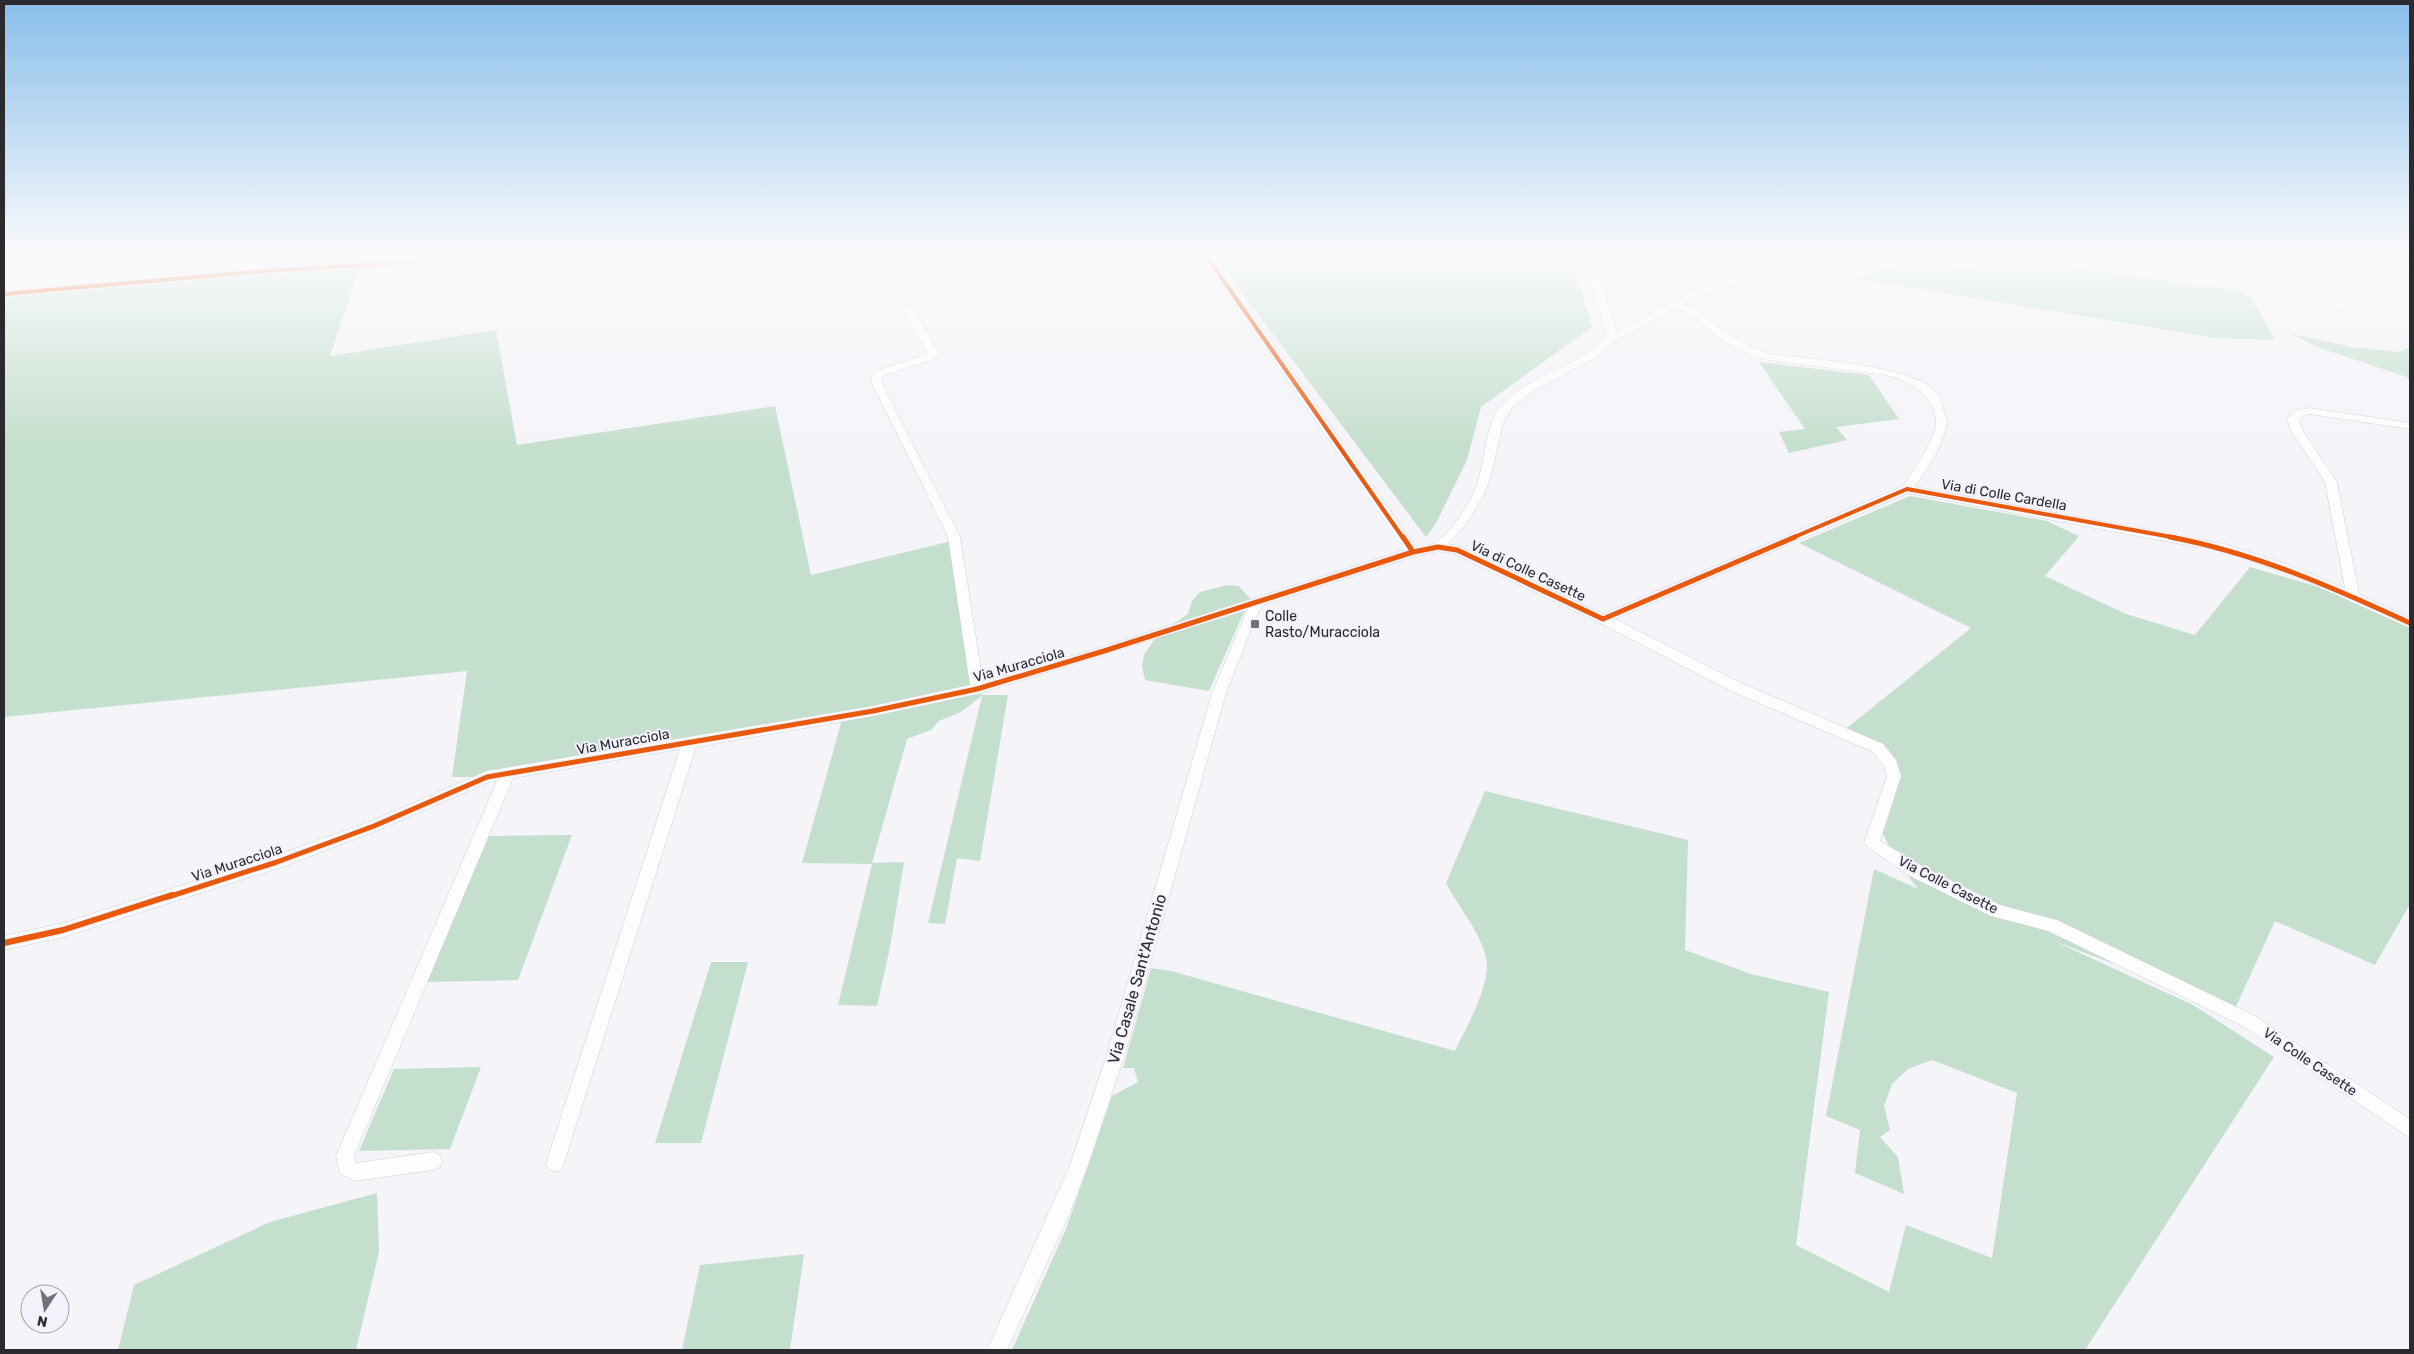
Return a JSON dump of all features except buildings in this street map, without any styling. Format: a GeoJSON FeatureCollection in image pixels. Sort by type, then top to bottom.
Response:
{"type":"FeatureCollection","features":[{"type":"Feature","properties":{"kind":"street"},"geometry":{"type":"LineString","coordinates":[[915,320],[934,355],[928,360],[880,373],[876,379],[954,537],[977,689]]}},
{"type":"Feature","properties":{"kind":"street"},"geometry":{"type":"LineString","coordinates":[[1251,320],[1413,552]]}},
{"type":"Feature","properties":{"kind":"street"},"geometry":{"type":"LineString","coordinates":[[1608,341],[1612,335],[1609,320]]}},
{"type":"Feature","properties":{"kind":"street"},"geometry":{"type":"LineString","coordinates":[[1438,547],[1464,517],[1482,488],[1495,433],[1508,406],[1531,389],[1594,352],[1608,341],[1647,320]]}},
{"type":"Feature","properties":{"kind":"street"},"geometry":{"type":"LineString","coordinates":[[1603,619],[1908,489],[1930,453],[1942,422],[1932,394],[1905,377],[1886,372],[1762,355],[1721,334],[1704,320]]}},
{"type":"Feature","properties":{"kind":"street"},"geometry":{"type":"LineString","coordinates":[[2353,596],[2331,482],[2323,467],[2294,428],[2293,419],[2301,412],[2309,410],[2410,426]]}},
{"type":"Feature","properties":{"kind":"street","name":"Via di Colle Cardella"},"geometry":{"type":"LineString","coordinates":[[1908,489],[2218,546],[2274,564],[2353,596],[2410,623]]}},
{"type":"Feature","properties":{"kind":"street","name":"Via di Colle Casette"},"geometry":{"type":"LineString","coordinates":[[1413,552],[1438,547],[1458,550],[1603,619]]}},
{"type":"Feature","properties":{"kind":"street","name":"Via Muracciola"},"geometry":{"type":"LineString","coordinates":[[4,943],[63,930],[277,862],[374,826],[487,777],[874,711],[977,689],[1413,552]]}},
{"type":"Feature","properties":{"kind":"street","name":"Via Casale Sant'Antonio"},"geometry":{"type":"LineString","coordinates":[[997,1350],[1062,1208],[1079,1165],[1116,1054],[1218,693],[1249,617],[1258,602]]}},
{"type":"Feature","properties":{"kind":"street","name":"Via Colle Casette"},"geometry":{"type":"LineString","coordinates":[[1603,619],[1734,686],[1878,748],[1891,764],[1894,776],[1872,843],[1916,871],[1997,911],[2051,925],[2249,1021],[2410,1129]]}},
{"type":"Feature","properties":{"kind":"street","name":"Via Muracciola"},"geometry":{"type":"LineString","coordinates":[[555,1163],[690,742]]}},
{"type":"Feature","properties":{"kind":"street"},"geometry":{"type":"LineString","coordinates":[[433,1161],[355,1172],[347,1168],[345,1156],[508,774]]}},
{"type":"Feature","properties":{"kind":"green space"},"geometry":{"type":"Polygon","coordinates":[[[4,320],[342,320],[330,356],[496,330],[517,445],[775,406],[811,575],[952,541],[977,689],[982,695],[1008,695],[980,861],[957,858],[945,924],[928,923],[982,696],[959,713],[939,721],[931,730],[907,739],[872,863],[904,862],[890,947],[877,1006],[838,1005],[872,864],[802,863],[843,716],[487,777],[452,777],[467,671],[4,717],[4,320]]]}},
{"type":"Feature","properties":{"kind":"green space"},"geometry":{"type":"Polygon","coordinates":[[[1263,320],[1590,320],[1592,327],[1481,407],[1467,460],[1436,523],[1426,537],[1263,320]]]}},
{"type":"Feature","properties":{"kind":"green space"},"geometry":{"type":"Polygon","coordinates":[[[2108,320],[2264,320],[2275,340],[2215,338],[2108,320]]]}},
{"type":"Feature","properties":{"kind":"green space"},"geometry":{"type":"Polygon","coordinates":[[[2291,334],[2352,347],[2400,352],[2410,347],[2410,383],[2407,377],[2317,347],[2291,334]]]}},
{"type":"Feature","properties":{"kind":"green space"},"geometry":{"type":"Polygon","coordinates":[[[1759,362],[1869,375],[1899,419],[1836,427],[1847,440],[1789,453],[1779,432],[1805,429],[1759,362]]]}},
{"type":"Feature","properties":{"kind":"green space"},"geometry":{"type":"Polygon","coordinates":[[[1910,496],[2047,521],[2079,536],[2045,576],[2126,614],[2195,635],[2250,567],[2336,592],[2410,628],[2410,904],[2375,965],[2275,921],[2233,1013],[2193,994],[2054,941],[2193,1005],[2274,1057],[2085,1350],[1012,1350],[1066,1229],[1112,1096],[1138,1082],[1134,1068],[1123,1068],[1151,968],[1171,971],[1455,1051],[1477,1005],[1487,968],[1486,957],[1479,938],[1446,883],[1485,791],[1688,840],[1685,950],[1751,974],[1829,992],[1796,1245],[1889,1292],[1906,1225],[1992,1258],[2017,1093],[1932,1060],[1908,1069],[1892,1084],[1884,1106],[1890,1130],[1880,1137],[1898,1157],[1904,1194],[1855,1173],[1860,1130],[1826,1116],[1874,869],[1918,889],[1895,858],[1878,824],[1894,776],[1882,752],[1842,732],[1971,628],[1799,543],[1910,496]]]}},
{"type":"Feature","properties":{"kind":"green space"},"geometry":{"type":"Polygon","coordinates":[[[1227,585],[1239,586],[1251,600],[1209,691],[1145,680],[1142,667],[1144,655],[1157,635],[1188,614],[1192,601],[1200,592],[1227,585]]]}},
{"type":"Feature","properties":{"kind":"green space"},"geometry":{"type":"Polygon","coordinates":[[[572,835],[518,980],[427,982],[488,836],[572,835]]]}},
{"type":"Feature","properties":{"kind":"green space"},"geometry":{"type":"Polygon","coordinates":[[[711,962],[748,962],[701,1143],[655,1143],[711,962]]]}},
{"type":"Feature","properties":{"kind":"green space"},"geometry":{"type":"Polygon","coordinates":[[[481,1067],[450,1149],[359,1151],[394,1069],[481,1067]]]}},
{"type":"Feature","properties":{"kind":"green space"},"geometry":{"type":"Polygon","coordinates":[[[377,1193],[379,1252],[356,1350],[118,1350],[134,1285],[270,1222],[377,1193]]]}},
{"type":"Feature","properties":{"kind":"green space"},"geometry":{"type":"Polygon","coordinates":[[[804,1254],[790,1350],[682,1350],[700,1265],[804,1254]]]}},
{"type":"Feature","properties":{"kind":"cycle path"},"geometry":{"type":"LineString","coordinates":[[1251,320],[1413,552]]}},
{"type":"Feature","properties":{"kind":"cycle path"},"geometry":{"type":"LineString","coordinates":[[4,943],[63,930],[277,862],[374,826],[487,777],[873,711],[977,689],[1104,651],[1413,552],[1438,547],[1457,550],[1603,619],[1907,489],[2225,548],[2306,576],[2410,623]]}},
{"type":"Feature","properties":{"kind":"place","name":"Colle Rasto/Muracciola"},"geometry":{"type":"Point","coordinates":[1255,624]}}]}
